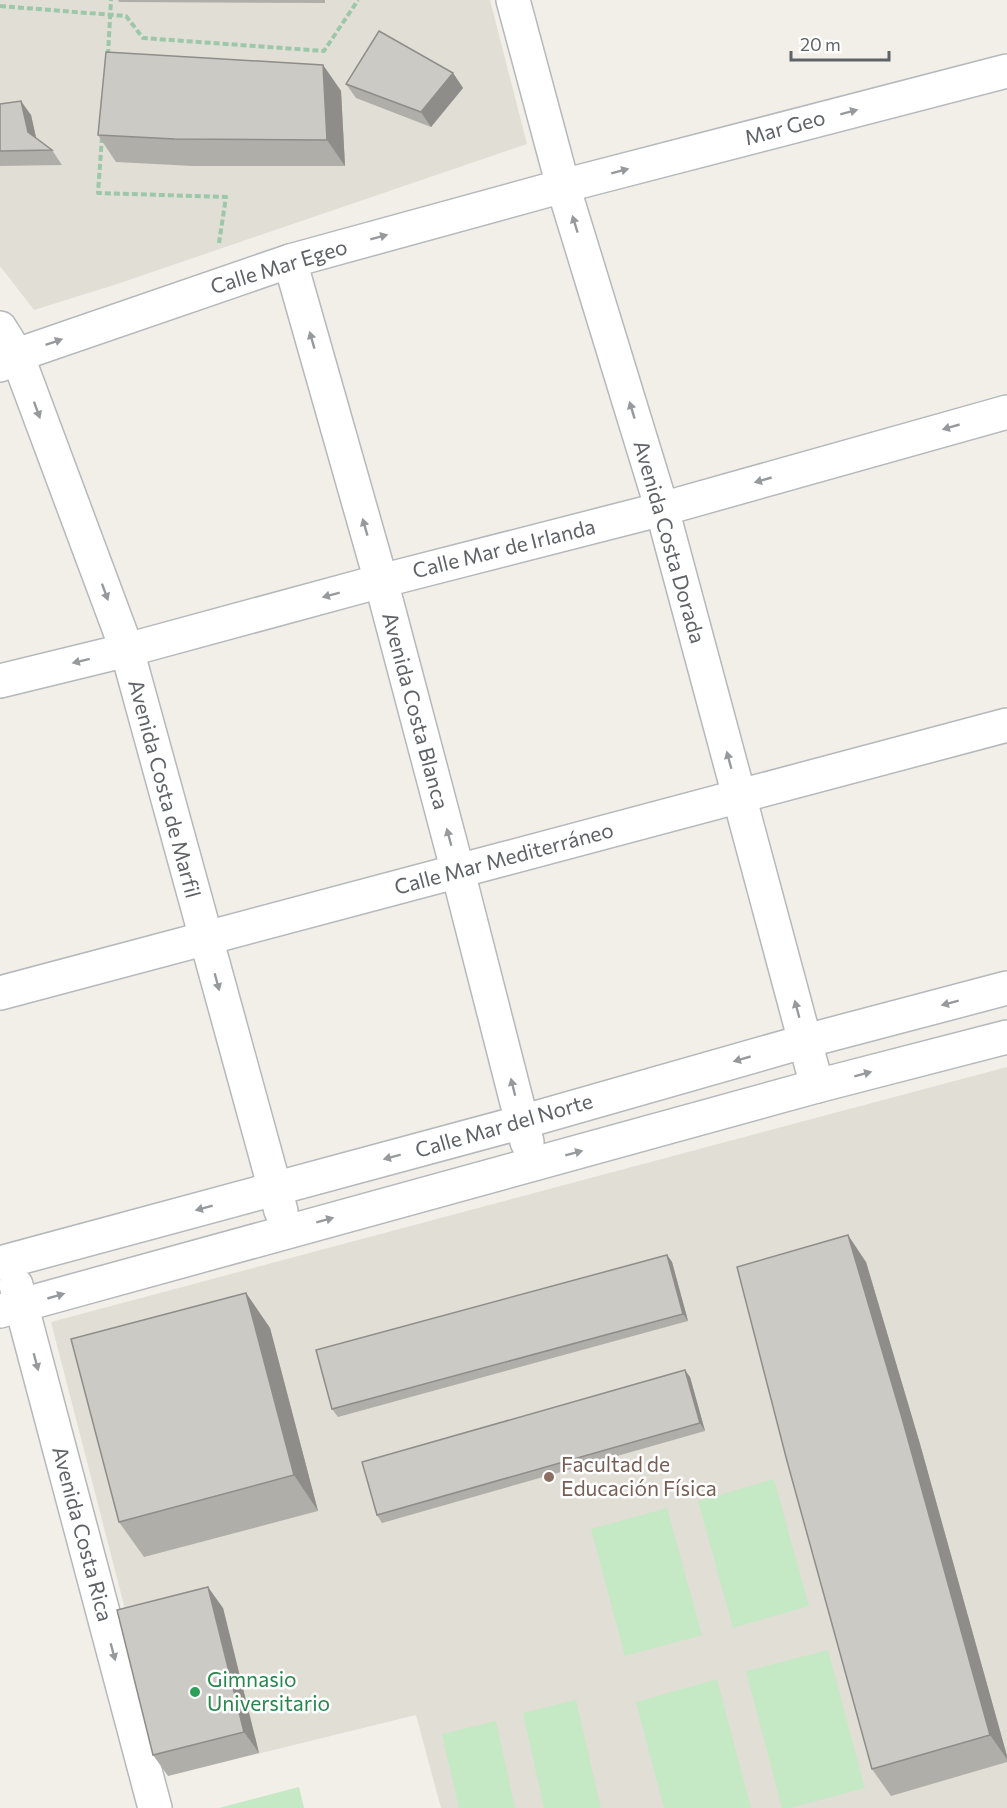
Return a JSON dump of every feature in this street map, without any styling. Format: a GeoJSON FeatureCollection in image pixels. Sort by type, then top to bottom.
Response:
{"type":"FeatureCollection","features":[{"type":"Feature","properties":{"kind":"street","name":"Avenida Costa Dorada"},"geometry":{"type":"LineString","coordinates":[[513,0],[563,186],[662,509],[817,1086]]}},
{"type":"Feature","properties":{"kind":"street","name":"Mar Geo"},"geometry":{"type":"LineString","coordinates":[[563,186],[1007,71]]}},
{"type":"Feature","properties":{"kind":"street","name":"Calle Mar Egeo"},"geometry":{"type":"LineString","coordinates":[[6,349],[290,261],[563,186]]}},
{"type":"Feature","properties":{"kind":"street","name":"Avenida Costa Blanca"},"geometry":{"type":"LineString","coordinates":[[290,261],[381,581],[533,1164]]}},
{"type":"Feature","properties":{"kind":"street","name":"Avenida Costa de Marfil"},"geometry":{"type":"LineString","coordinates":[[6,349],[127,650],[287,1231]]}},
{"type":"Feature","properties":{"kind":"street","name":"Calle Mar de Irlanda"},"geometry":{"type":"LineString","coordinates":[[0,681],[127,650],[381,581],[662,509],[1007,412]]}},
{"type":"Feature","properties":{"kind":"street","name":"Calle Mar Mediterráneo"},"geometry":{"type":"LineString","coordinates":[[0,993],[1007,725]]}},
{"type":"Feature","properties":{"kind":"street","name":"Calle Mar del Norte"},"geometry":{"type":"LineString","coordinates":[[5,1261],[274,1190],[806,1041],[1007,988]]}},
{"type":"Feature","properties":{"kind":"street","name":"Calle Mar del Norte"},"geometry":{"type":"LineString","coordinates":[[10,1308],[1007,1036]]}},
{"type":"Feature","properties":{"kind":"street","name":"Avenida Costa Rica"},"geometry":{"type":"LineString","coordinates":[[5,1261],[10,1308],[154,1808]]}},
{"type":"Feature","properties":{"kind":"path"},"geometry":{"type":"LineString","coordinates":[[108,62],[111,0]]}},
{"type":"Feature","properties":{"kind":"path"},"geometry":{"type":"LineString","coordinates":[[0,6],[126,16],[143,38],[324,51],[358,0]]}},
{"type":"Feature","properties":{"kind":"path"},"geometry":{"type":"LineString","coordinates":[[102,133],[98,193],[226,197],[219,243]]}},
{"type":"Feature","properties":{"kind":"shaded area"},"geometry":{"type":"Polygon","coordinates":[[[0,0],[490,0],[527,144],[117,284],[34,310],[0,266],[0,0]]]}},
{"type":"Feature","properties":{"kind":"shaded area","name":"Facultad de Educación Física"},"geometry":{"type":"Polygon","coordinates":[[[1007,1067],[1007,1808],[441,1808],[416,1715],[168,1776],[51,1322],[1007,1067]]]}},
{"type":"Feature","properties":{"kind":"green space"},"geometry":{"type":"Polygon","coordinates":[[[774,1479],[809,1606],[733,1628],[698,1501],[774,1479]]]}},
{"type":"Feature","properties":{"kind":"green space"},"geometry":{"type":"Polygon","coordinates":[[[667,1508],[702,1635],[625,1656],[591,1529],[667,1508]]]}},
{"type":"Feature","properties":{"kind":"green space"},"geometry":{"type":"Polygon","coordinates":[[[828,1650],[865,1788],[790,1808],[782,1808],[746,1671],[828,1650]]]}},
{"type":"Feature","properties":{"kind":"green space"},"geometry":{"type":"Polygon","coordinates":[[[717,1679],[751,1808],[664,1808],[636,1702],[717,1679]]]}},
{"type":"Feature","properties":{"kind":"green space"},"geometry":{"type":"Polygon","coordinates":[[[576,1700],[601,1808],[544,1808],[523,1713],[576,1700]]]}},
{"type":"Feature","properties":{"kind":"green space"},"geometry":{"type":"Polygon","coordinates":[[[496,1721],[515,1808],[459,1808],[442,1734],[496,1721]]]}},
{"type":"Feature","properties":{"kind":"green space"},"geometry":{"type":"Polygon","coordinates":[[[299,1787],[304,1808],[219,1808],[299,1787]]]}},
{"type":"Feature","properties":{"kind":"building"},"geometry":{"type":"Polygon","coordinates":[[[379,31],[453,73],[421,112],[346,84],[379,31]]]}},
{"type":"Feature","properties":{"kind":"building"},"geometry":{"type":"Polygon","coordinates":[[[106,52],[323,65],[327,140],[175,139],[98,135],[106,52]]]}},
{"type":"Feature","properties":{"kind":"building"},"geometry":{"type":"Polygon","coordinates":[[[21,101],[28,132],[52,150],[0,151],[0,104],[21,101]]]}},
{"type":"Feature","properties":{"kind":"building"},"geometry":{"type":"Polygon","coordinates":[[[848,1235],[902,1418],[990,1735],[872,1769],[787,1461],[737,1267],[848,1235]]]}},
{"type":"Feature","properties":{"kind":"building"},"geometry":{"type":"Polygon","coordinates":[[[667,1255],[683,1314],[332,1409],[316,1350],[667,1255]]]}},
{"type":"Feature","properties":{"kind":"building"},"geometry":{"type":"Polygon","coordinates":[[[246,1293],[294,1475],[119,1522],[71,1339],[246,1293]]]}},
{"type":"Feature","properties":{"kind":"building"},"geometry":{"type":"Polygon","coordinates":[[[685,1370],[700,1423],[377,1515],[362,1462],[685,1370]]]}},
{"type":"Feature","properties":{"kind":"building","name":"Gimnasio Universitario"},"geometry":{"type":"Polygon","coordinates":[[[208,1587],[244,1732],[153,1755],[117,1610],[208,1587]]]}},
{"type":"Feature","properties":{"kind":"place","name":"Facultad de Educación Física"},"geometry":{"type":"Point","coordinates":[549,1477]}},
{"type":"Feature","properties":{"kind":"place","name":"Gimnasio Universitario"},"geometry":{"type":"Point","coordinates":[195,1692]}}]}
